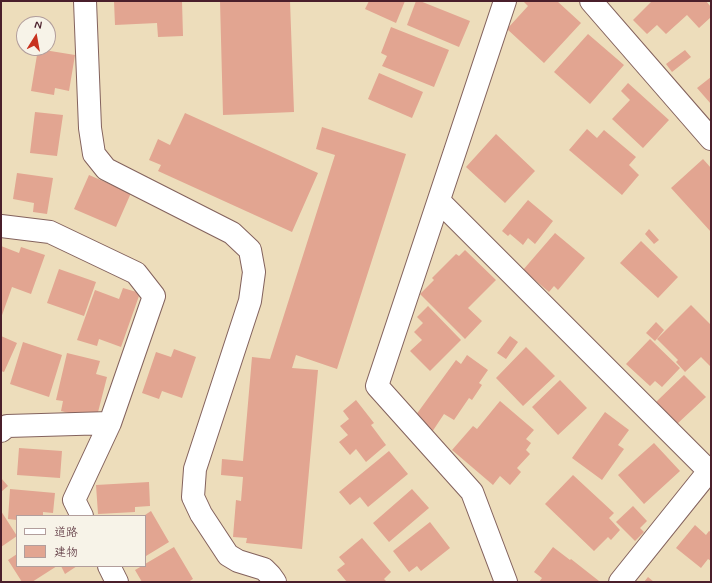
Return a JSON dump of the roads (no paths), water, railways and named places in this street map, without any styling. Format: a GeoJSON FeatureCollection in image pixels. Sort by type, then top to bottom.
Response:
{"type":"FeatureCollection","features":[{"type":"Feature","properties":{"kind":"street"},"geometry":{"type":"LineString","coordinates":[[85,1],[90,128],[94,154],[106,169],[232,233],[250,250],[254,272],[250,301],[195,469],[193,497],[201,514],[228,555],[238,562],[264,569],[270,574],[275,582]]}},
{"type":"Feature","properties":{"kind":"street"},"geometry":{"type":"LineString","coordinates":[[505,1],[378,386],[472,492],[506,582]]}},
{"type":"Feature","properties":{"kind":"street"},"geometry":{"type":"LineString","coordinates":[[591,1],[711,139]]}},
{"type":"Feature","properties":{"kind":"street"},"geometry":{"type":"LineString","coordinates":[[439,200],[710,469],[620,582]]}},
{"type":"Feature","properties":{"kind":"street"},"geometry":{"type":"LineString","coordinates":[[1,226],[50,232],[136,273],[154,296],[110,423],[74,500],[82,515]]}},
{"type":"Feature","properties":{"kind":"street"},"geometry":{"type":"LineString","coordinates":[[3,427],[110,423]]}},
{"type":"Feature","properties":{"kind":"street"},"geometry":{"type":"LineString","coordinates":[[110,567],[117,582]]}}]}
